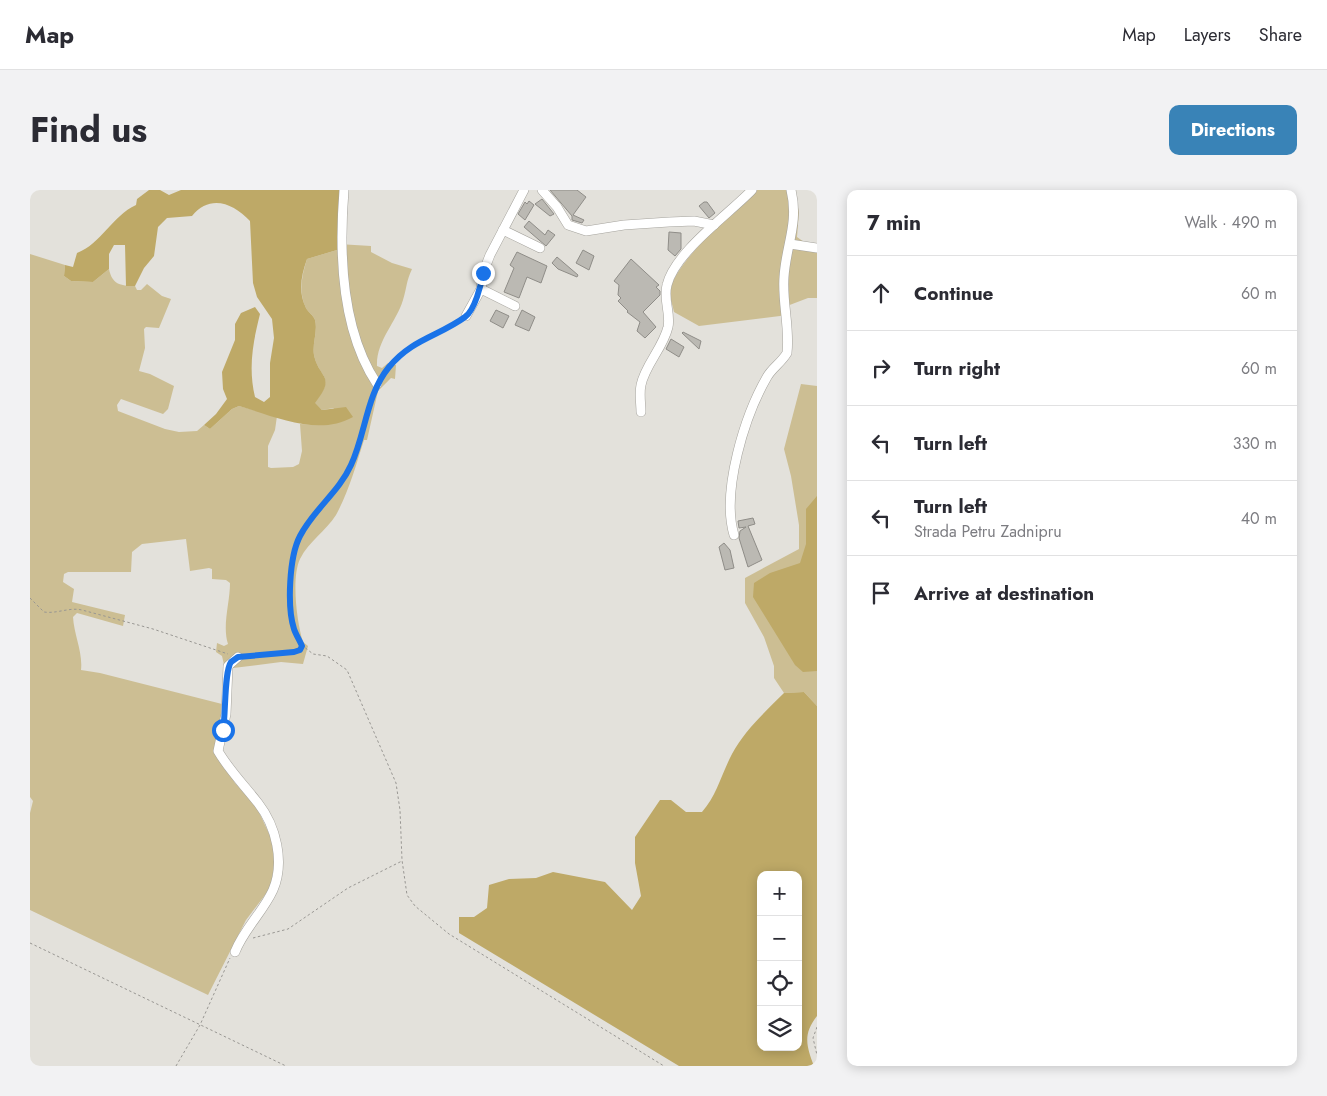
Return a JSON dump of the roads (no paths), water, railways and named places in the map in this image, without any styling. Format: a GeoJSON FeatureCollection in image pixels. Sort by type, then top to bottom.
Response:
{"type":"FeatureCollection","features":[{"type":"Feature","properties":{"kind":"street"},"geometry":{"type":"LineString","coordinates":[[344,190],[343,266],[347,298],[360,347],[377,384]]}},
{"type":"Feature","properties":{"kind":"street"},"geometry":{"type":"LineString","coordinates":[[466,316],[481,289],[483,273],[524,190]]}},
{"type":"Feature","properties":{"kind":"street"},"geometry":{"type":"LineString","coordinates":[[542,190],[557,207],[568,225],[586,232],[624,225],[694,220],[714,225]]}},
{"type":"Feature","properties":{"kind":"street"},"geometry":{"type":"LineString","coordinates":[[641,412],[640,387],[668,326],[664,298],[668,278],[675,266],[714,225],[752,190]]}},
{"type":"Feature","properties":{"kind":"street"},"geometry":{"type":"LineString","coordinates":[[734,535],[730,510],[733,476],[742,438],[768,374],[782,362],[787,354],[784,275],[794,212],[791,190]]}},
{"type":"Feature","properties":{"kind":"street"},"geometry":{"type":"LineString","coordinates":[[503,230],[540,248]]}},
{"type":"Feature","properties":{"kind":"street"},"geometry":{"type":"LineString","coordinates":[[790,244],[817,248]]}},
{"type":"Feature","properties":{"kind":"street"},"geometry":{"type":"LineString","coordinates":[[481,289],[515,306]]}},
{"type":"Feature","properties":{"kind":"street"},"geometry":{"type":"LineString","coordinates":[[235,952],[273,890],[279,866],[278,846],[260,804],[231,771],[218,751],[226,714],[228,666],[238,657]]}}]}
